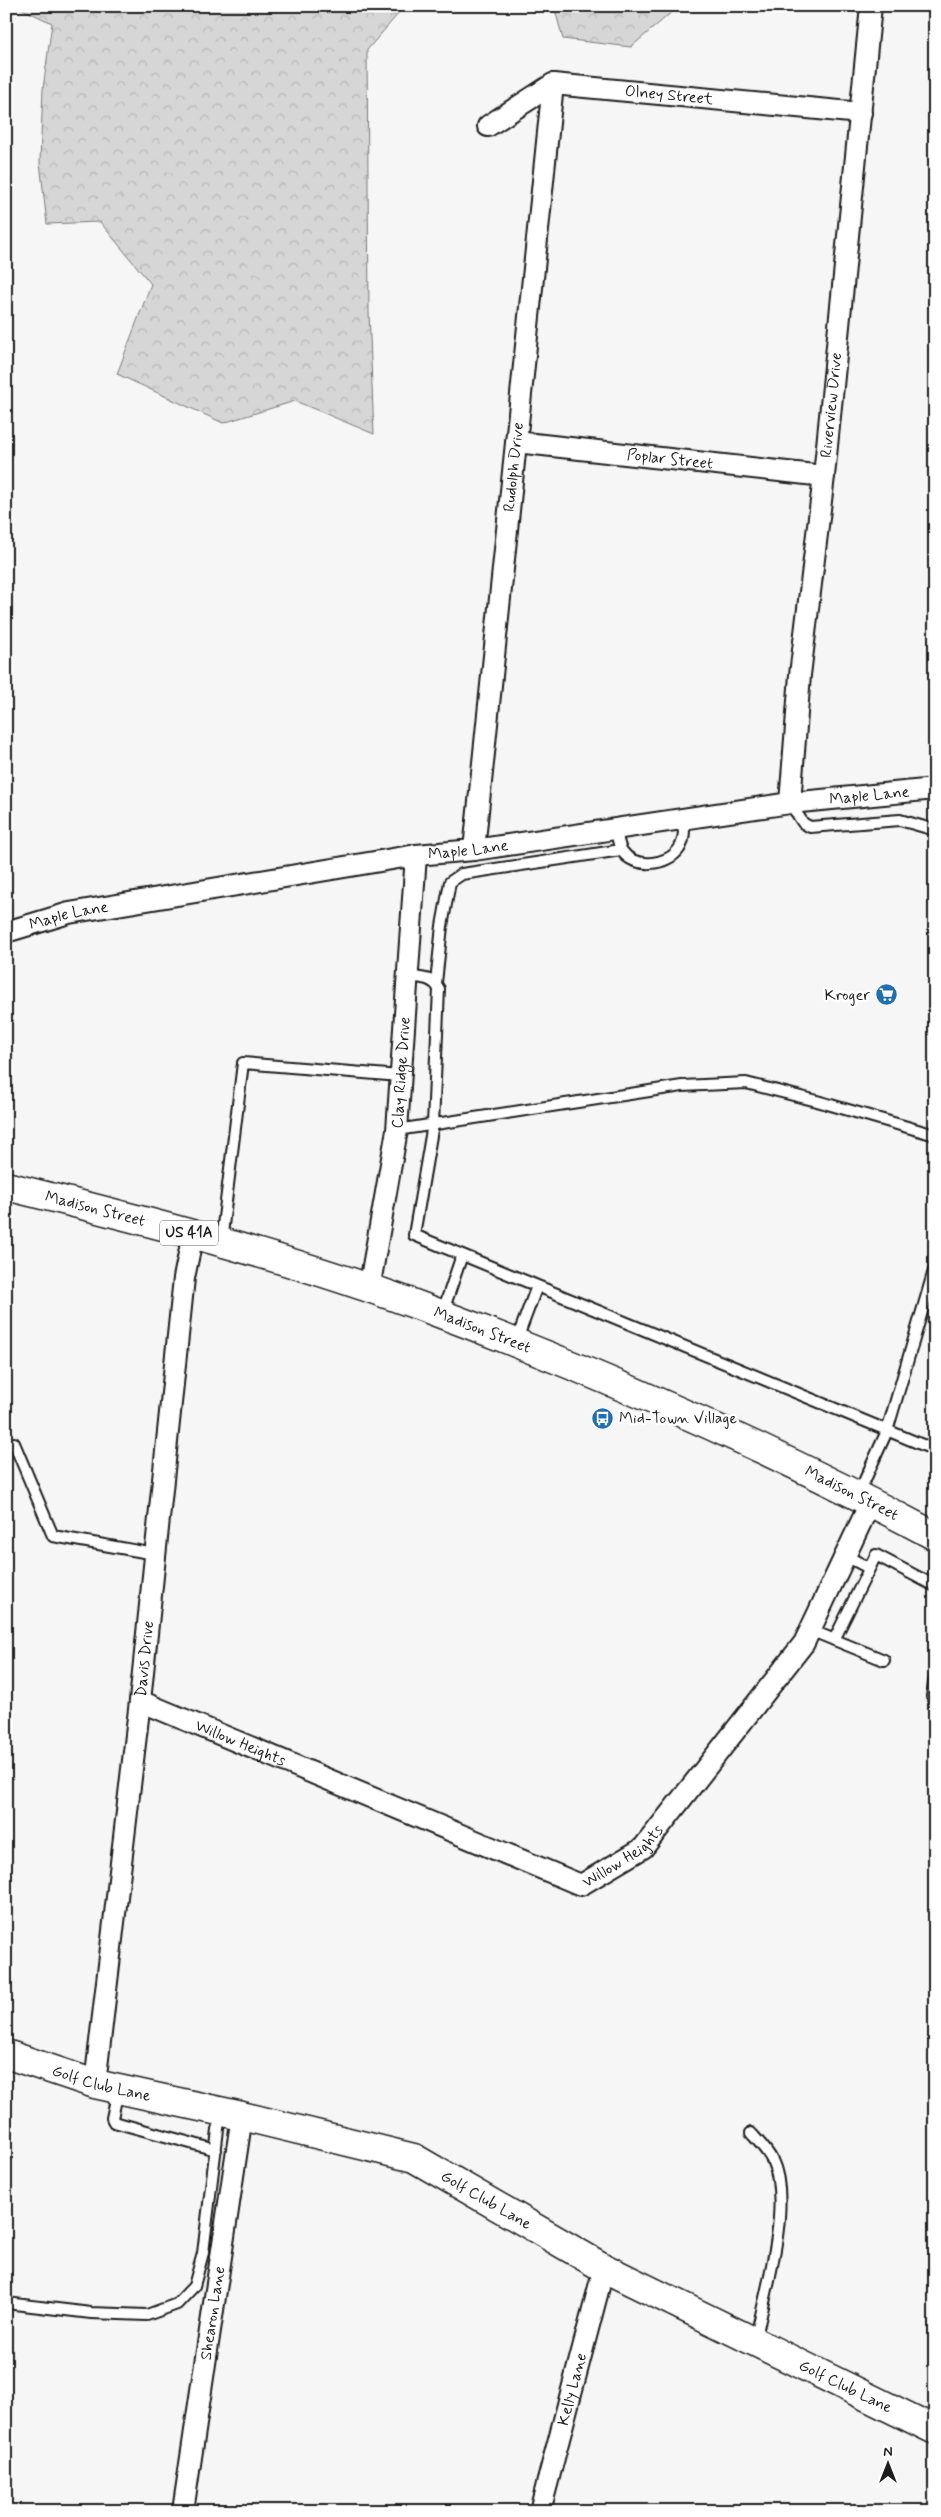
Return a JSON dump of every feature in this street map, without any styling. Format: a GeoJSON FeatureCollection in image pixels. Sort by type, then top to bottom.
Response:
{"type":"FeatureCollection","features":[{"type":"Feature","properties":{"kind":"main road","name":"Madison Street"},"geometry":{"type":"LineString","coordinates":[[6,1186],[192,1234],[369,1289],[516,1342],[715,1426],[864,1498],[935,1536]]}},
{"type":"Feature","properties":{"kind":"main road","name":"Golf Club Lane"},"geometry":{"type":"LineString","coordinates":[[6,2054],[107,2086],[231,2113],[414,2158],[604,2268],[935,2430]]}},
{"type":"Feature","properties":{"kind":"street","name":"Riverview Drive"},"geometry":{"type":"LineString","coordinates":[[790,803],[800,675],[824,476],[871,6]]}},
{"type":"Feature","properties":{"kind":"street","name":"Olney Street"},"geometry":{"type":"LineString","coordinates":[[553,84],[861,113]]}},
{"type":"Feature","properties":{"kind":"street"},"geometry":{"type":"LineString","coordinates":[[488,126],[553,84]]}},
{"type":"Feature","properties":{"kind":"street","name":"Rudolph Drive"},"geometry":{"type":"LineString","coordinates":[[474,850],[553,84]]}},
{"type":"Feature","properties":{"kind":"street","name":"Poplar Street"},"geometry":{"type":"LineString","coordinates":[[516,442],[824,476]]}},
{"type":"Feature","properties":{"kind":"street","name":"Maple Lane"},"geometry":{"type":"LineString","coordinates":[[6,932],[69,913],[416,855],[474,850],[790,803],[935,789]]}},
{"type":"Feature","properties":{"kind":"street","name":"Clay Ridge Drive"},"geometry":{"type":"LineString","coordinates":[[369,1289],[396,1130],[416,855]]}},
{"type":"Feature","properties":{"kind":"street","name":"Davis Drive"},"geometry":{"type":"LineString","coordinates":[[107,2086],[140,1701],[184,1278],[192,1234]]}},
{"type":"Feature","properties":{"kind":"street","name":"Willow Heights"},"geometry":{"type":"LineString","coordinates":[[140,1701],[581,1885],[643,1848],[804,1643],[846,1556],[864,1498]]}},
{"type":"Feature","properties":{"kind":"street","name":"Shearon Lane"},"geometry":{"type":"LineString","coordinates":[[183,2511],[231,2113]]}},
{"type":"Feature","properties":{"kind":"street","name":"Kelly Lane"},"geometry":{"type":"LineString","coordinates":[[540,2511],[604,2268]]}},
{"type":"Feature","properties":{"kind":"lane"},"geometry":{"type":"LineString","coordinates":[[790,803],[803,823],[810,827],[900,820],[935,830]]}},
{"type":"Feature","properties":{"kind":"lane"},"geometry":{"type":"LineString","coordinates":[[616,828],[621,850],[632,861],[642,863],[666,860],[679,849],[684,835],[684,819]]}},
{"type":"Feature","properties":{"kind":"lane"},"geometry":{"type":"LineString","coordinates":[[436,983],[442,926],[450,882],[462,874],[621,850]]}},
{"type":"Feature","properties":{"kind":"lane"},"geometry":{"type":"LineString","coordinates":[[407,976],[430,979],[440,989],[433,1124],[414,1235],[935,1450]]}},
{"type":"Feature","properties":{"kind":"lane"},"geometry":{"type":"LineString","coordinates":[[221,1243],[243,1063],[400,1076]]}},
{"type":"Feature","properties":{"kind":"lane"},"geometry":{"type":"LineString","coordinates":[[396,1130],[682,1086],[746,1083],[935,1135]]}},
{"type":"Feature","properties":{"kind":"lane"},"geometry":{"type":"LineString","coordinates":[[442,1315],[462,1254]]}},
{"type":"Feature","properties":{"kind":"lane"},"geometry":{"type":"LineString","coordinates":[[864,1498],[887,1431],[935,1267]]}},
{"type":"Feature","properties":{"kind":"lane"},"geometry":{"type":"LineString","coordinates":[[516,1342],[537,1286]]}},
{"type":"Feature","properties":{"kind":"lane"},"geometry":{"type":"LineString","coordinates":[[14,1443],[53,1536],[155,1554]]}},
{"type":"Feature","properties":{"kind":"lane"},"geometry":{"type":"LineString","coordinates":[[834,1640],[876,1555],[935,1586]]}},
{"type":"Feature","properties":{"kind":"lane"},"geometry":{"type":"LineString","coordinates":[[846,1556],[869,1568]]}},
{"type":"Feature","properties":{"kind":"lane"},"geometry":{"type":"LineString","coordinates":[[810,1630],[884,1660]]}},
{"type":"Feature","properties":{"kind":"lane"},"geometry":{"type":"LineString","coordinates":[[935,1677],[932,1696],[935,1697]]}},
{"type":"Feature","properties":{"kind":"lane"},"geometry":{"type":"LineString","coordinates":[[107,2086],[114,2122],[216,2150]]}},
{"type":"Feature","properties":{"kind":"lane"},"geometry":{"type":"LineString","coordinates":[[6,2303],[90,2313],[147,2314],[177,2304],[194,2286],[203,2253],[216,2150],[231,2113]]}},
{"type":"Feature","properties":{"kind":"lane"},"geometry":{"type":"LineString","coordinates":[[752,2132],[772,2160],[781,2194],[776,2239],[755,2342]]}},
{"type":"Feature","properties":{"kind":"green space"},"geometry":{"type":"Polygon","coordinates":[[[16,6],[405,6],[367,50],[369,312],[374,434],[295,401],[223,423],[117,374],[151,284],[100,222],[47,224],[40,162],[43,89],[52,23],[16,6]]]}},
{"type":"Feature","properties":{"kind":"green space"},"geometry":{"type":"Polygon","coordinates":[[[554,6],[679,6],[631,47],[563,39],[554,6]]]}},
{"type":"Feature","properties":{"kind":"place","name":"Kroger"},"geometry":{"type":"Point","coordinates":[886,995]}},
{"type":"Feature","properties":{"kind":"place","name":"Mid-Town Village"},"geometry":{"type":"Point","coordinates":[603,1418]}}]}
